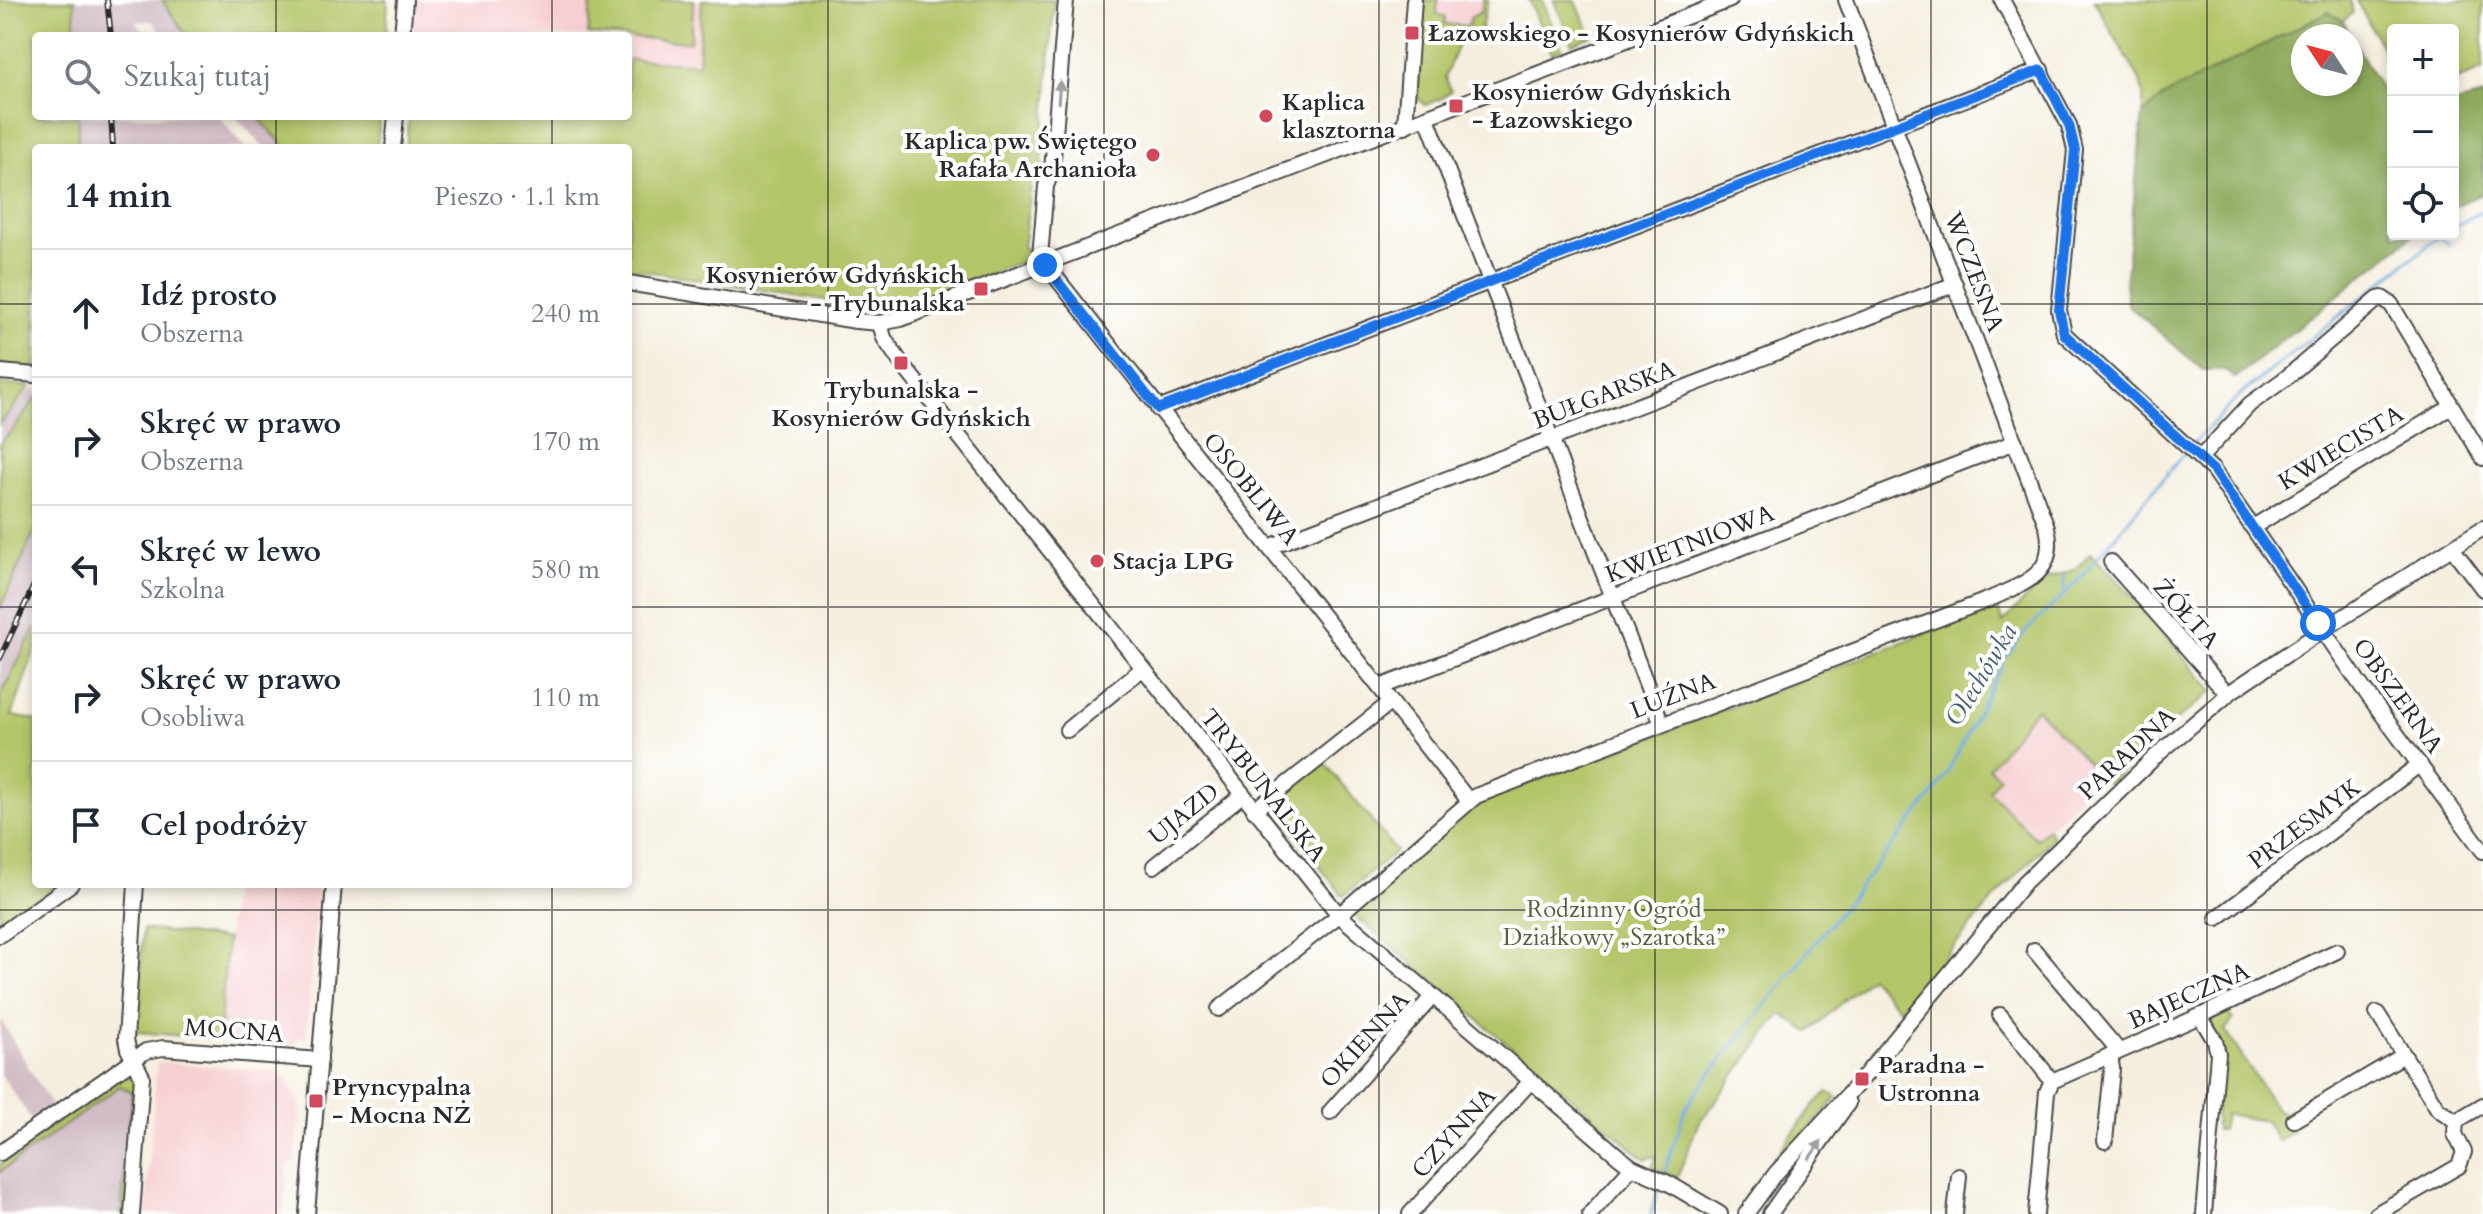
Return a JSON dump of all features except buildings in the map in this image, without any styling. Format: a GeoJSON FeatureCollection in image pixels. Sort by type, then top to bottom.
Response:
{"type":"FeatureCollection","features":[{"type":"Feature","properties":{"kind":"street"},"geometry":{"type":"LineString","coordinates":[[402,32],[405,0]]}},
{"type":"Feature","properties":{"kind":"street"},"geometry":{"type":"LineString","coordinates":[[1045,265],[1039,254],[1046,186],[1052,170],[1066,0]]}},
{"type":"Feature","properties":{"kind":"street"},"geometry":{"type":"LineString","coordinates":[[1405,126],[1414,0]]}},
{"type":"Feature","properties":{"kind":"street"},"geometry":{"type":"LineString","coordinates":[[632,284],[880,323],[923,312],[1730,0]]}},
{"type":"Feature","properties":{"kind":"street","name":"WCZESNA"},"geometry":{"type":"LineString","coordinates":[[1846,0],[2047,527],[2050,537],[2047,561]]}},
{"type":"Feature","properties":{"kind":"street","name":"OBSZERNA"},"geometry":{"type":"LineString","coordinates":[[2002,0],[2069,125],[2075,150],[2059,310],[2064,334],[2183,441],[2222,482],[2369,698],[2483,851]]}},
{"type":"Feature","properties":{"kind":"street"},"geometry":{"type":"LineString","coordinates":[[1158,409],[2041,70]]}},
{"type":"Feature","properties":{"kind":"street"},"geometry":{"type":"LineString","coordinates":[[1427,118],[1662,724]]}},
{"type":"Feature","properties":{"kind":"street"},"geometry":{"type":"LineString","coordinates":[[393,144],[396,120]]}},
{"type":"Feature","properties":{"kind":"street","name":"OSOBLIWA"},"geometry":{"type":"LineString","coordinates":[[1045,265],[1469,801]]}},
{"type":"Feature","properties":{"kind":"street","name":"BUŁGARSKA"},"geometry":{"type":"LineString","coordinates":[[1269,547],[1955,284]]}},
{"type":"Feature","properties":{"kind":"street"},"geometry":{"type":"LineString","coordinates":[[2199,456],[2250,404],[2286,378],[2378,299],[2385,299],[2483,458]]}},
{"type":"Feature","properties":{"kind":"street","name":"TRYBUNALSKA"},"geometry":{"type":"LineString","coordinates":[[880,323],[884,338],[901,363],[1339,915],[1632,1167],[1670,1184],[1720,1214]]}},
{"type":"Feature","properties":{"kind":"street"},"geometry":{"type":"LineString","coordinates":[[0,372],[32,375]]}},
{"type":"Feature","properties":{"kind":"street","name":"KWIECISTA"},"geometry":{"type":"LineString","coordinates":[[2253,527],[2451,407]]}},
{"type":"Feature","properties":{"kind":"street","name":"KWIETNIOWA"},"geometry":{"type":"LineString","coordinates":[[1380,687],[2015,442]]}},
{"type":"Feature","properties":{"kind":"street","name":"PARADNA"},"geometry":{"type":"LineString","coordinates":[[1746,1214],[1796,1150],[1862,1079],[2025,882],[2168,745],[2228,694],[2483,528]]}},
{"type":"Feature","properties":{"kind":"street"},"geometry":{"type":"LineString","coordinates":[[2452,548],[2483,589]]}},
{"type":"Feature","properties":{"kind":"street","name":"LUŹNA"},"geometry":{"type":"LineString","coordinates":[[1219,1009],[1339,915],[1469,801],[1990,599],[2035,577],[2047,561]]}},
{"type":"Feature","properties":{"kind":"street","name":"ŻÓŁTA"},"geometry":{"type":"LineString","coordinates":[[2111,562],[2228,694]]}},
{"type":"Feature","properties":{"kind":"street"},"geometry":{"type":"LineString","coordinates":[[1067,730],[1142,669]]}},
{"type":"Feature","properties":{"kind":"street"},"geometry":{"type":"LineString","coordinates":[[1254,810],[1391,702]]}},
{"type":"Feature","properties":{"kind":"street","name":"PRZESMYK"},"geometry":{"type":"LineString","coordinates":[[2217,918],[2420,764]]}},
{"type":"Feature","properties":{"kind":"street","name":"UJAZD"},"geometry":{"type":"LineString","coordinates":[[1154,866],[1242,795]]}},
{"type":"Feature","properties":{"kind":"street"},"geometry":{"type":"LineString","coordinates":[[0,935],[65,888]]}},
{"type":"Feature","properties":{"kind":"street"},"geometry":{"type":"LineString","coordinates":[[136,888],[126,1039],[128,1049],[140,1055]]}},
{"type":"Feature","properties":{"kind":"street"},"geometry":{"type":"LineString","coordinates":[[307,1214],[334,888]]}},
{"type":"Feature","properties":{"kind":"street"},"geometry":{"type":"LineString","coordinates":[[2034,950],[2114,1053],[2105,1141]]}},
{"type":"Feature","properties":{"kind":"street","name":"BAJECZNA"},"geometry":{"type":"LineString","coordinates":[[2055,1080],[2337,951]]}},
{"type":"Feature","properties":{"kind":"street","name":"OKIENNA"},"geometry":{"type":"LineString","coordinates":[[1330,1112],[1432,997]]}},
{"type":"Feature","properties":{"kind":"street"},"geometry":{"type":"LineString","coordinates":[[2377,1013],[2438,1109],[2456,1121]]}},
{"type":"Feature","properties":{"kind":"street"},"geometry":{"type":"LineString","coordinates":[[2000,1015],[2055,1080],[2047,1092],[2036,1214]]}},
{"type":"Feature","properties":{"kind":"street"},"geometry":{"type":"LineString","coordinates":[[2200,1016],[2215,1041],[2218,1054],[2204,1214]]}},
{"type":"Feature","properties":{"kind":"street","name":"MOCNA"},"geometry":{"type":"LineString","coordinates":[[140,1055],[163,1048],[320,1060]]}},
{"type":"Feature","properties":{"kind":"street"},"geometry":{"type":"LineString","coordinates":[[0,1153],[140,1055]]}},
{"type":"Feature","properties":{"kind":"street"},"geometry":{"type":"LineString","coordinates":[[132,1214],[142,1076],[140,1055]]}},
{"type":"Feature","properties":{"kind":"street"},"geometry":{"type":"LineString","coordinates":[[2294,1120],[2404,1055]]}},
{"type":"Feature","properties":{"kind":"street","name":"PARADNA"},"geometry":{"type":"LineString","coordinates":[[1770,1214],[1862,1079]]}},
{"type":"Feature","properties":{"kind":"street","name":"CZYNNA"},"geometry":{"type":"LineString","coordinates":[[1410,1214],[1531,1081]]}},
{"type":"Feature","properties":{"kind":"street"},"geometry":{"type":"LineString","coordinates":[[2456,1121],[2483,1105]]}},
{"type":"Feature","properties":{"kind":"street"},"geometry":{"type":"LineString","coordinates":[[2376,1214],[2459,1166],[2463,1161],[2463,1148],[2455,1134],[2456,1121]]}},
{"type":"Feature","properties":{"kind":"street"},"geometry":{"type":"LineString","coordinates":[[1590,1214],[1632,1167]]}},
{"type":"Feature","properties":{"kind":"street"},"geometry":{"type":"LineString","coordinates":[[1955,1214],[1959,1176]]}},
{"type":"Feature","properties":{"kind":"street","name":"TRYBUNALSKA"},"geometry":{"type":"LineString","coordinates":[[1692,1199],[1702,1214]]}},
{"type":"Feature","properties":{"kind":"shaded area"},"geometry":{"type":"Polygon","coordinates":[[[74,0],[162,0],[184,32],[162,32],[152,21],[136,22],[145,32],[76,32],[74,0]]]}},
{"type":"Feature","properties":{"kind":"shaded area"},"geometry":{"type":"Polygon","coordinates":[[[416,0],[702,0],[698,64],[632,59],[632,32],[413,32],[416,0]]]}},
{"type":"Feature","properties":{"kind":"shaded area"},"geometry":{"type":"Polygon","coordinates":[[[1438,0],[1488,0],[1479,36],[1436,24],[1438,0]]]}},
{"type":"Feature","properties":{"kind":"shaded area"},"geometry":{"type":"Polygon","coordinates":[[[78,120],[221,120],[242,144],[78,144],[78,120]]]}},
{"type":"Feature","properties":{"kind":"shaded area"},"geometry":{"type":"Polygon","coordinates":[[[239,120],[261,120],[282,144],[260,144],[239,120]]]}},
{"type":"Feature","properties":{"kind":"shaded area"},"geometry":{"type":"Polygon","coordinates":[[[32,390],[32,404],[0,443],[0,424],[32,390]]]}},
{"type":"Feature","properties":{"kind":"shaded area"},"geometry":{"type":"Polygon","coordinates":[[[32,537],[32,634],[0,697],[0,609],[32,537]]]}},
{"type":"Feature","properties":{"kind":"shaded area"},"geometry":{"type":"Polygon","coordinates":[[[2036,707],[2102,777],[2036,839],[1989,791],[1989,769],[2036,707]]]}},
{"type":"Feature","properties":{"kind":"shaded area"},"geometry":{"type":"Polygon","coordinates":[[[232,888],[318,888],[306,1038],[298,1038],[297,1046],[219,1039],[232,888]]]}},
{"type":"Feature","properties":{"kind":"shaded area"},"geometry":{"type":"Polygon","coordinates":[[[0,1019],[51,1105],[31,1119],[0,1073],[0,1019]]]}},
{"type":"Feature","properties":{"kind":"shaded area"},"geometry":{"type":"Polygon","coordinates":[[[157,1062],[280,1071],[301,1104],[295,1163],[288,1163],[283,1214],[145,1214],[157,1062]]]}},
{"type":"Feature","properties":{"kind":"shaded area"},"geometry":{"type":"Polygon","coordinates":[[[120,1086],[132,1092],[121,1214],[0,1214],[0,1172],[120,1086]]]}},
{"type":"Feature","properties":{"kind":"green space"},"geometry":{"type":"Polygon","coordinates":[[[0,0],[74,0],[76,32],[32,32],[32,120],[78,120],[78,144],[32,144],[32,368],[0,364],[0,0]]]}},
{"type":"Feature","properties":{"kind":"green space"},"geometry":{"type":"Polygon","coordinates":[[[162,0],[388,0],[386,32],[184,32],[162,0]]]}},
{"type":"Feature","properties":{"kind":"green space"},"geometry":{"type":"Polygon","coordinates":[[[591,0],[694,0],[690,42],[632,37],[632,32],[588,32],[591,0]]]}},
{"type":"Feature","properties":{"kind":"green space"},"geometry":{"type":"Polygon","coordinates":[[[702,0],[1054,0],[1042,164],[1048,170],[1033,171],[1023,248],[1029,249],[1026,260],[893,311],[632,269],[632,144],[406,144],[409,120],[632,120],[632,59],[698,64],[702,0]]]}},
{"type":"Feature","properties":{"kind":"green space"},"geometry":{"type":"Polygon","coordinates":[[[1424,0],[1438,0],[1437,14],[1445,16],[1445,24],[1469,26],[1470,18],[1481,12],[1483,0],[1488,0],[1479,36],[1461,37],[1445,77],[1451,91],[1426,105],[1417,98],[1424,0]]]}},
{"type":"Feature","properties":{"kind":"green space"},"geometry":{"type":"Polygon","coordinates":[[[1529,0],[1542,0],[1562,49],[1552,54],[1529,0]]]}},
{"type":"Feature","properties":{"kind":"green space"},"geometry":{"type":"Polygon","coordinates":[[[1554,0],[1575,0],[1592,36],[1572,44],[1554,0]]]}},
{"type":"Feature","properties":{"kind":"green space"},"geometry":{"type":"Polygon","coordinates":[[[2094,0],[2350,0],[2353,12],[2343,21],[2328,12],[2305,24],[2291,24],[2291,31],[2168,94],[2143,114],[2140,81],[2094,0]]]}},
{"type":"Feature","properties":{"kind":"green space"},"geometry":{"type":"Polygon","coordinates":[[[2356,0],[2483,0],[2483,70],[2459,79],[2459,24],[2387,24],[2387,57],[2356,0]]]}},
{"type":"Feature","properties":{"kind":"green space"},"geometry":{"type":"Polygon","coordinates":[[[2328,12],[2345,24],[2304,24],[2328,12]]]}},
{"type":"Feature","properties":{"kind":"green space"},"geometry":{"type":"Polygon","coordinates":[[[2291,31],[2291,96],[2363,96],[2363,57],[2387,100],[2387,240],[2407,240],[2235,378],[2225,370],[2203,370],[2128,305],[2125,284],[2143,114],[2167,94],[2291,31]]]}},
{"type":"Feature","properties":{"kind":"green space"},"geometry":{"type":"Polygon","coordinates":[[[2483,96],[2483,193],[2459,204],[2459,168],[2459,102],[2483,96]]]}},
{"type":"Feature","properties":{"kind":"green space"},"geometry":{"type":"Polygon","coordinates":[[[261,120],[380,120],[377,144],[282,144],[261,120]]]}},
{"type":"Feature","properties":{"kind":"green space"},"geometry":{"type":"Polygon","coordinates":[[[0,384],[30,386],[0,424],[0,384]]]}},
{"type":"Feature","properties":{"kind":"green space"},"geometry":{"type":"Polygon","coordinates":[[[32,404],[32,537],[0,609],[0,443],[32,404]]]}},
{"type":"Feature","properties":{"kind":"green space","name":"Rodzinny Ogród Działkowy „Szarotka”"},"geometry":{"type":"Polygon","coordinates":[[[2090,553],[2127,590],[2213,691],[2108,784],[2036,708],[1989,768],[1999,777],[1989,791],[2036,839],[2048,828],[2053,837],[1992,901],[1900,1010],[1870,977],[1809,1032],[1781,1014],[1698,1124],[1677,1178],[1652,1167],[1657,1156],[1645,1159],[1349,911],[1472,805],[1997,606],[2003,623],[2042,581],[2076,569],[2090,553]]]}},
{"type":"Feature","properties":{"kind":"green space"},"geometry":{"type":"Polygon","coordinates":[[[32,634],[32,658],[12,716],[32,719],[32,888],[54,888],[0,927],[0,697],[32,634]]]}},
{"type":"Feature","properties":{"kind":"green space"},"geometry":{"type":"Polygon","coordinates":[[[1324,762],[1396,851],[1343,896],[1270,805],[1324,762]]]}},
{"type":"Feature","properties":{"kind":"green space"},"geometry":{"type":"Polygon","coordinates":[[[143,929],[227,939],[219,1039],[136,1032],[143,929]]]}},
{"type":"Feature","properties":{"kind":"green space"},"geometry":{"type":"Polygon","coordinates":[[[2226,1010],[2233,1020],[2225,1030],[2293,1130],[2278,1141],[2265,1121],[2225,1114],[2222,1130],[2216,1130],[2212,1024],[2213,1017],[2226,1010]]]}},
{"type":"Feature","properties":{"kind":"green space"},"geometry":{"type":"Polygon","coordinates":[[[127,1073],[135,1079],[126,1214],[121,1214],[132,1092],[120,1086],[0,1172],[0,1164],[127,1073]]]}},
{"type":"Feature","properties":{"kind":"green space"},"geometry":{"type":"Polygon","coordinates":[[[1828,1092],[1837,1097],[1748,1201],[1744,1198],[1815,1104],[1828,1092]]]}},
{"type":"Feature","properties":{"kind":"waterway","name":"Olechówka"},"geometry":{"type":"LineString","coordinates":[[2459,224],[2483,211]]}},
{"type":"Feature","properties":{"kind":"waterway","name":"Olechówka"},"geometry":{"type":"LineString","coordinates":[[2191,446],[2240,395],[2434,240]]}},
{"type":"Feature","properties":{"kind":"waterway"},"geometry":{"type":"LineString","coordinates":[[2442,240],[2449,244]]}},
{"type":"Feature","properties":{"kind":"waterway","name":"Olechówka"},"geometry":{"type":"LineString","coordinates":[[1663,1176],[1686,1108],[1697,1091],[1932,796],[1948,772],[2006,657],[2023,634],[2076,583],[2186,451]]}},
{"type":"Feature","properties":{"kind":"waterway"},"geometry":{"type":"LineString","coordinates":[[2064,576],[2064,592]]}},
{"type":"Feature","properties":{"kind":"waterway","name":"Olechówka"},"geometry":{"type":"LineString","coordinates":[[1651,1214],[1659,1186]]}},
{"type":"Feature","properties":{"kind":"railway"},"geometry":{"type":"LineString","coordinates":[[107,0],[111,32]]}},
{"type":"Feature","properties":{"kind":"railway"},"geometry":{"type":"LineString","coordinates":[[111,120],[113,144]]}},
{"type":"Feature","properties":{"kind":"railway"},"geometry":{"type":"LineString","coordinates":[[0,658],[32,590]]}},
{"type":"Feature","properties":{"kind":"place","name":"Łazowskiego - Kosynierów Gdyńskich"},"geometry":{"type":"Point","coordinates":[1412,33]}},
{"type":"Feature","properties":{"kind":"place","name":"Kosynierów Gdyńskich - Łazowskiego"},"geometry":{"type":"Point","coordinates":[1456,106]}},
{"type":"Feature","properties":{"kind":"place","name":"Kaplica klasztorna"},"geometry":{"type":"Point","coordinates":[1266,116]}},
{"type":"Feature","properties":{"kind":"place","name":"Kaplica pw. Świętego Rafała Archanioła"},"geometry":{"type":"Point","coordinates":[1153,155]}},
{"type":"Feature","properties":{"kind":"place","name":"Kosynierów Gdyńskich - Trybunalska"},"geometry":{"type":"Point","coordinates":[981,289]}},
{"type":"Feature","properties":{"kind":"place","name":"Trybunalska - Kosynierów Gdyńskich"},"geometry":{"type":"Point","coordinates":[901,363]}},
{"type":"Feature","properties":{"kind":"place","name":"Stacja LPG"},"geometry":{"type":"Point","coordinates":[1097,561]}},
{"type":"Feature","properties":{"kind":"place","name":"Paradna - Ustronna"},"geometry":{"type":"Point","coordinates":[1862,1079]}},
{"type":"Feature","properties":{"kind":"place","name":"Pryncypalna - Mocna NŻ"},"geometry":{"type":"Point","coordinates":[316,1101]}},
{"type":"Feature","properties":{"kind":"route"},"geometry":{"type":"LineString","coordinates":[[1045,265],[1158,409],[2041,70],[2069,125],[2075,150],[2059,310],[2064,334],[2213,470],[2318,623]]}}]}
